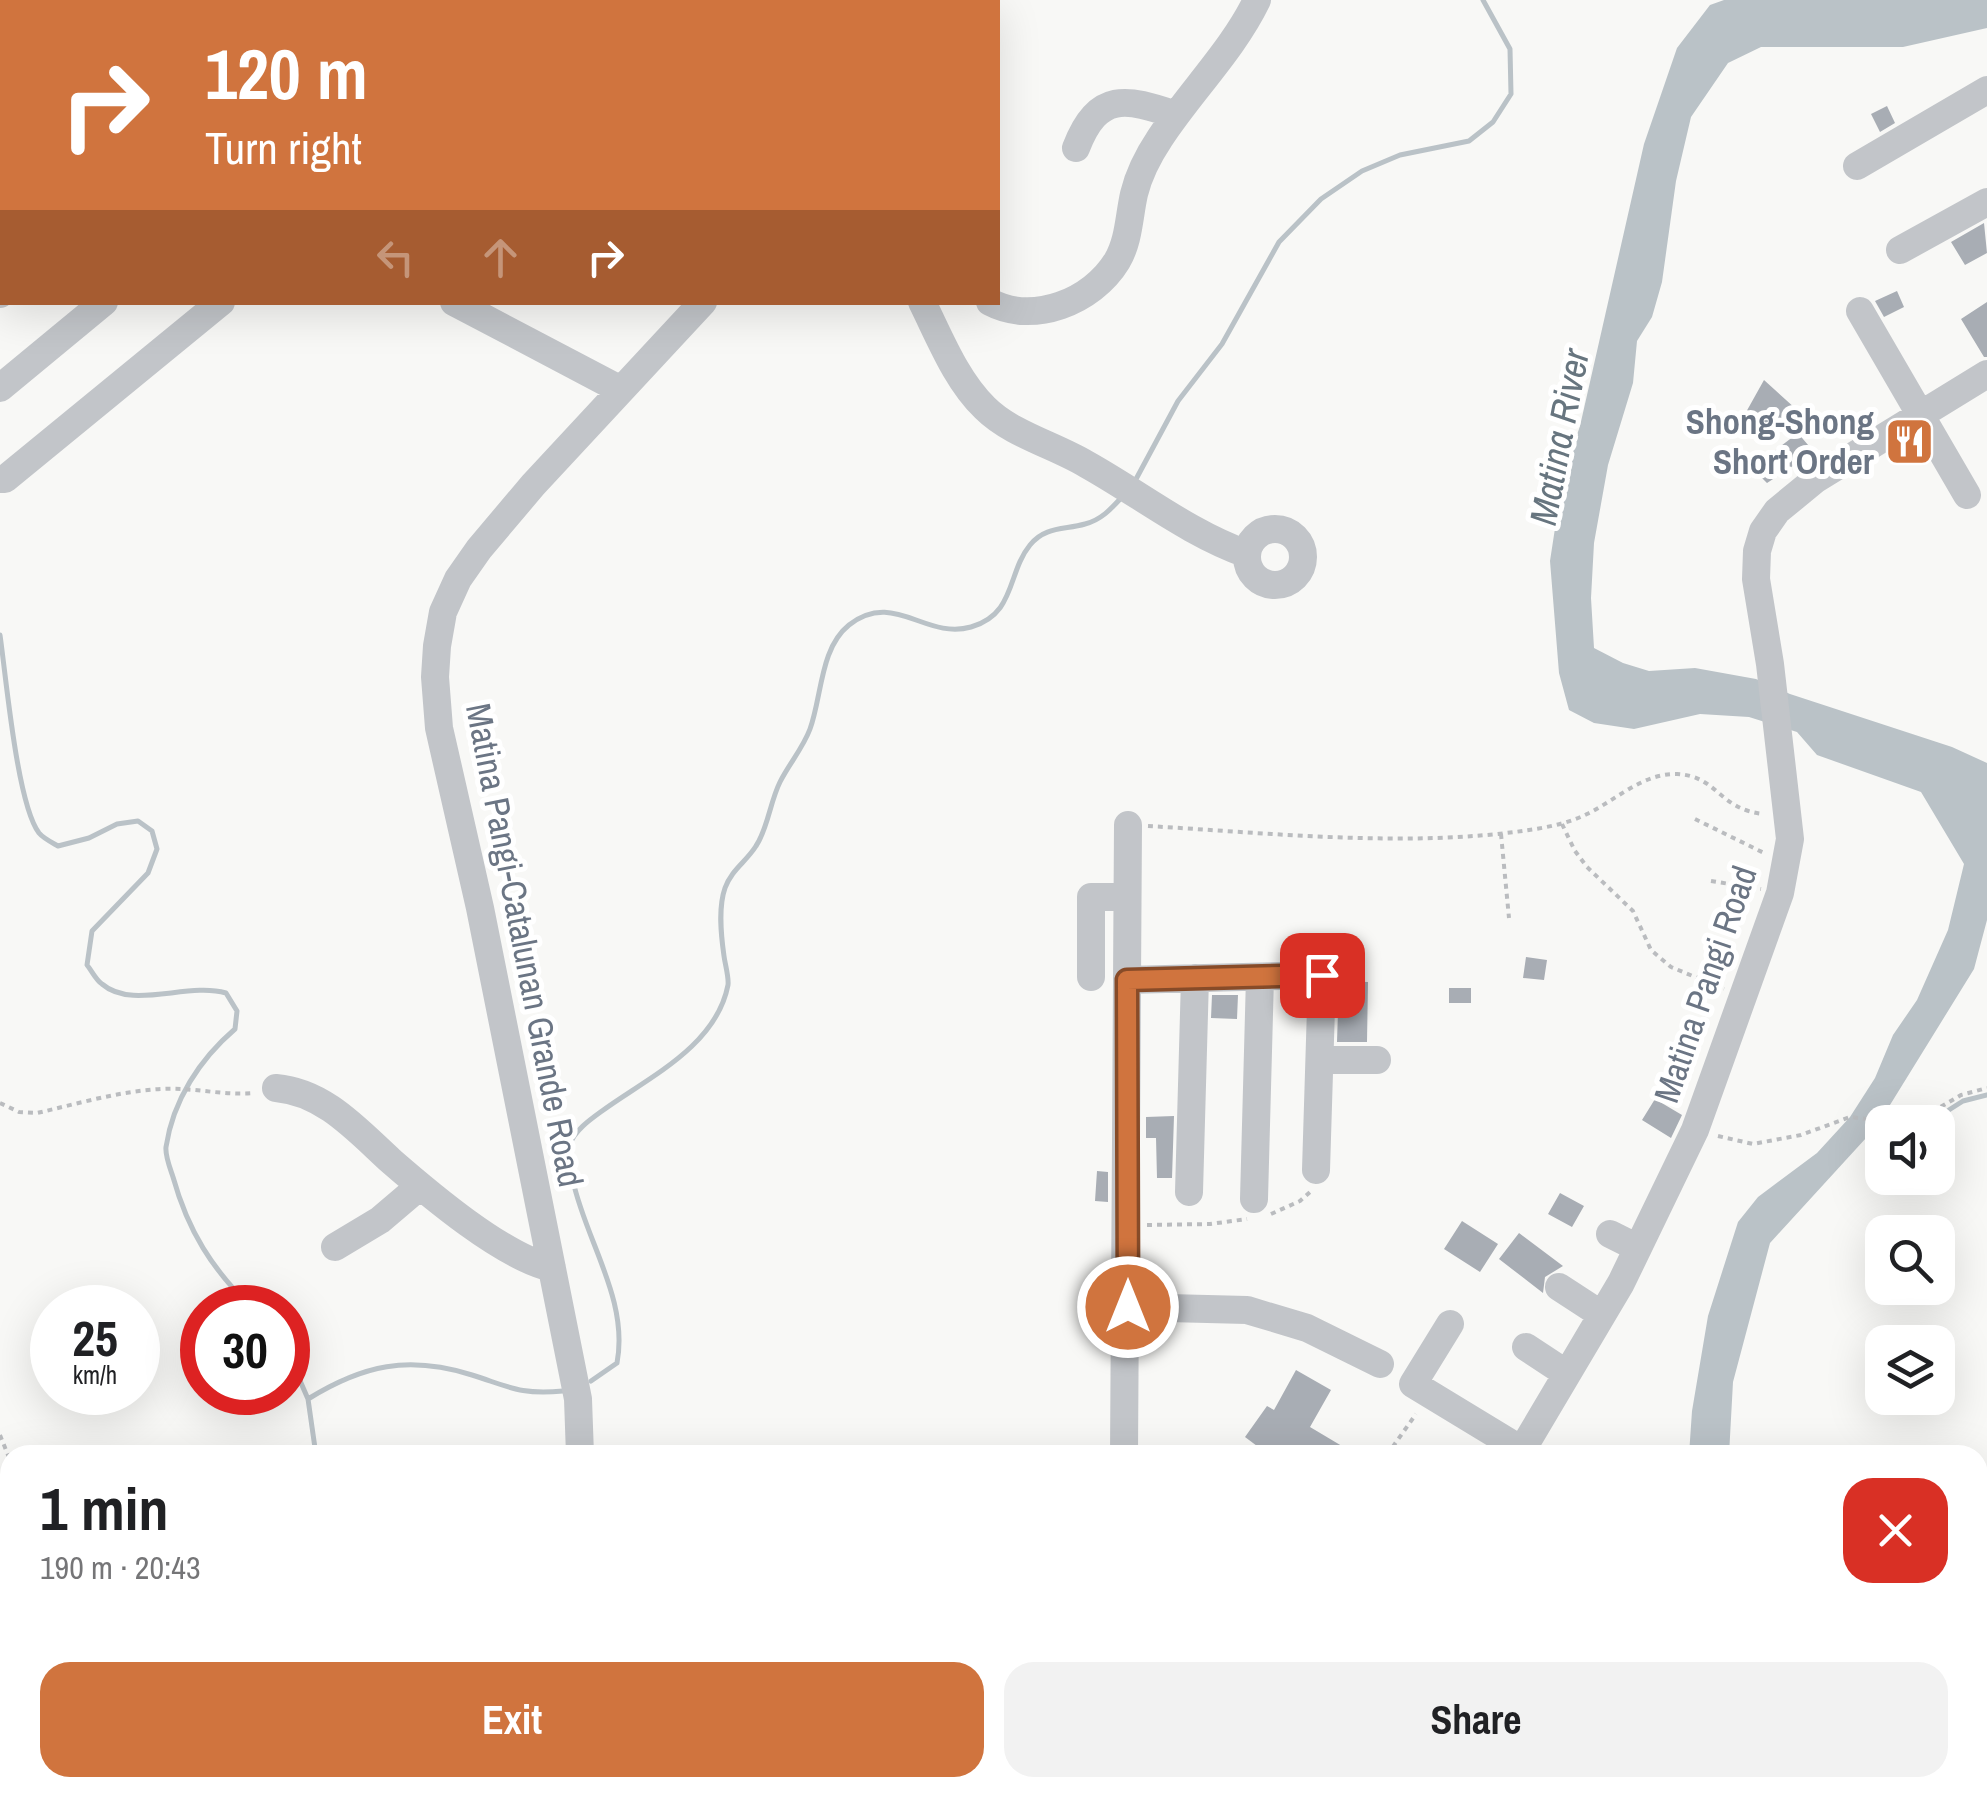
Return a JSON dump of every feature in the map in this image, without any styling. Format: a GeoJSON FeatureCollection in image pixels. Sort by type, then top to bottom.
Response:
{"type":"FeatureCollection","features":[{"type":"Feature","properties":{"kind":"street"},"geometry":{"type":"LineString","coordinates":[[996,305],[1008,311],[1038,312],[1069,301],[1104,276],[1117,261],[1126,240],[1140,171],[1257,0]]}},
{"type":"Feature","properties":{"kind":"street"},"geometry":{"type":"LineString","coordinates":[[1856,166],[1987,90]]}},
{"type":"Feature","properties":{"kind":"street"},"geometry":{"type":"LineString","coordinates":[[1076,148],[1094,112],[1110,104],[1129,101],[1176,115]]}},
{"type":"Feature","properties":{"kind":"street"},"geometry":{"type":"LineString","coordinates":[[1900,250],[1987,202]]}},
{"type":"Feature","properties":{"kind":"street"},"geometry":{"type":"LineString","coordinates":[[0,388],[100,305]]}},
{"type":"Feature","properties":{"kind":"street"},"geometry":{"type":"LineString","coordinates":[[0,479],[5,479],[217,305]]}},
{"type":"Feature","properties":{"kind":"street"},"geometry":{"type":"LineString","coordinates":[[460,305],[621,390]]}},
{"type":"Feature","properties":{"kind":"street","name":"Matina Pangi-Catalunan Grande Road"},"geometry":{"type":"LineString","coordinates":[[580,1445],[578,1399],[480,908],[439,728],[437,646],[443,612],[458,579],[479,548],[700,305]]}},
{"type":"Feature","properties":{"kind":"street"},"geometry":{"type":"LineString","coordinates":[[924,305],[964,382],[998,420],[1089,465],[1191,530],[1247,554]]}},
{"type":"Feature","properties":{"kind":"street"},"geometry":{"type":"LineString","coordinates":[[1860,312],[1967,495]]}},
{"type":"Feature","properties":{"kind":"street","name":"Matina Pangi Road"},"geometry":{"type":"LineString","coordinates":[[1528,1445],[1638,1248],[1694,1130],[1780,893],[1788,816],[1756,580],[1757,551],[1763,531],[1777,510],[1816,479],[1987,374]]}},
{"type":"Feature","properties":{"kind":"street"},"geometry":{"type":"LineString","coordinates":[[1124,1445],[1128,825]]}},
{"type":"Feature","properties":{"kind":"street"},"geometry":{"type":"LineString","coordinates":[[1091,977],[1091,897],[1127,898]]}},
{"type":"Feature","properties":{"kind":"street"},"geometry":{"type":"LineString","coordinates":[[1127,980],[1322,975],[1316,1170]]}},
{"type":"Feature","properties":{"kind":"street"},"geometry":{"type":"LineString","coordinates":[[1260,976],[1260,1210]]}},
{"type":"Feature","properties":{"kind":"street"},"geometry":{"type":"LineString","coordinates":[[1189,1192],[1195,978]]}},
{"type":"Feature","properties":{"kind":"street"},"geometry":{"type":"LineString","coordinates":[[1320,1060],[1377,1060]]}},
{"type":"Feature","properties":{"kind":"street"},"geometry":{"type":"LineString","coordinates":[[276,1088],[294,1090],[324,1104],[420,1186],[520,1256],[552,1268]]}},
{"type":"Feature","properties":{"kind":"street"},"geometry":{"type":"LineString","coordinates":[[336,1247],[380,1220],[420,1186]]}},
{"type":"Feature","properties":{"kind":"street"},"geometry":{"type":"LineString","coordinates":[[1610,1234],[1638,1248]]}},
{"type":"Feature","properties":{"kind":"street"},"geometry":{"type":"LineString","coordinates":[[1559,1288],[1602,1314]]}},
{"type":"Feature","properties":{"kind":"street"},"geometry":{"type":"LineString","coordinates":[[1128,1307],[1247,1310],[1308,1328],[1380,1364]]}},
{"type":"Feature","properties":{"kind":"street"},"geometry":{"type":"LineString","coordinates":[[1450,1324],[1413,1384],[1509,1445]]}},
{"type":"Feature","properties":{"kind":"street"},"geometry":{"type":"LineString","coordinates":[[1526,1347],[1567,1374]]}},
{"type":"Feature","properties":{"kind":"path"},"geometry":{"type":"LineString","coordinates":[[1128,825],[1326,836],[1501,834],[1562,824],[1650,779],[1676,774],[1712,786],[1733,807],[1748,813]]}},
{"type":"Feature","properties":{"kind":"path"},"geometry":{"type":"LineString","coordinates":[[1695,819],[1786,864]]}},
{"type":"Feature","properties":{"kind":"path"},"geometry":{"type":"LineString","coordinates":[[1562,824],[1587,867],[1633,911],[1651,950],[1671,967],[1745,995]]}},
{"type":"Feature","properties":{"kind":"path"},"geometry":{"type":"LineString","coordinates":[[1501,834],[1509,918]]}},
{"type":"Feature","properties":{"kind":"path"},"geometry":{"type":"LineString","coordinates":[[1711,881],[1780,893]]}},
{"type":"Feature","properties":{"kind":"path"},"geometry":{"type":"LineString","coordinates":[[0,1103],[19,1112],[36,1113],[157,1089],[236,1094],[276,1088]]}},
{"type":"Feature","properties":{"kind":"path"},"geometry":{"type":"LineString","coordinates":[[1944,1105],[1961,1095],[1987,1088]]}},
{"type":"Feature","properties":{"kind":"path"},"geometry":{"type":"LineString","coordinates":[[1694,1130],[1752,1144],[1777,1142],[1850,1117],[1865,1119]]}},
{"type":"Feature","properties":{"kind":"path"},"geometry":{"type":"LineString","coordinates":[[1127,1225],[1210,1224],[1300,1200],[1311,1192],[1316,1170]]}},
{"type":"Feature","properties":{"kind":"path"},"geometry":{"type":"LineString","coordinates":[[1394,1445],[1429,1394]]}},
{"type":"Feature","properties":{"kind":"shaded area"},"geometry":{"type":"Polygon","coordinates":[[[1724,0],[1987,0],[1987,28],[1903,47],[1761,47],[1728,63],[1691,117],[1676,181],[1662,282],[1652,317],[1637,341],[1633,383],[1608,465],[1594,543],[1594,648],[1649,671],[1695,668],[1756,679],[1790,694],[1952,747],[1987,763],[1987,920],[1974,969],[1890,1105],[1865,1105],[1865,1139],[1770,1243],[1733,1382],[1730,1445],[1690,1445],[1708,1316],[1738,1222],[1758,1197],[1817,1153],[1850,1117],[1875,1078],[1893,1035],[1917,1000],[1948,930],[1964,864],[1921,792],[1817,755],[1797,732],[1749,717],[1700,714],[1634,729],[1594,723],[1569,710],[1559,673],[1550,561],[1563,476],[1580,426],[1644,144],[1677,48],[1710,5],[1724,0]]]}},
{"type":"Feature","properties":{"kind":"building"},"geometry":{"type":"Polygon","coordinates":[[[1887,106],[1895,123],[1880,132],[1871,114],[1887,106]]]}},
{"type":"Feature","properties":{"kind":"building"},"geometry":{"type":"Polygon","coordinates":[[[1984,223],[1987,253],[1965,265],[1951,242],[1984,223]]]}},
{"type":"Feature","properties":{"kind":"building"},"geometry":{"type":"Polygon","coordinates":[[[1897,291],[1904,307],[1884,317],[1875,301],[1897,291]]]}},
{"type":"Feature","properties":{"kind":"building"},"geometry":{"type":"Polygon","coordinates":[[[1987,302],[1987,357],[1984,357],[1961,319],[1987,302]]]}},
{"type":"Feature","properties":{"kind":"building"},"geometry":{"type":"Polygon","coordinates":[[[1764,380],[1796,409],[1786,419],[1814,452],[1767,483],[1752,468],[1794,436],[1745,414],[1764,380]]]}},
{"type":"Feature","properties":{"kind":"building"},"geometry":{"type":"Polygon","coordinates":[[[1526,957],[1547,960],[1544,980],[1523,978],[1526,957]]]}},
{"type":"Feature","properties":{"kind":"building"},"geometry":{"type":"Polygon","coordinates":[[[1339,981],[1368,982],[1367,1042],[1337,1042],[1339,981]]]}},
{"type":"Feature","properties":{"kind":"building"},"geometry":{"type":"Polygon","coordinates":[[[1449,988],[1471,988],[1471,1003],[1449,1003],[1449,988]]]}},
{"type":"Feature","properties":{"kind":"building"},"geometry":{"type":"Polygon","coordinates":[[[1212,995],[1238,995],[1237,1019],[1211,1018],[1212,995]]]}},
{"type":"Feature","properties":{"kind":"building"},"geometry":{"type":"Polygon","coordinates":[[[1655,1099],[1682,1115],[1671,1138],[1642,1120],[1655,1099]]]}},
{"type":"Feature","properties":{"kind":"building"},"geometry":{"type":"Polygon","coordinates":[[[1174,1116],[1172,1178],[1157,1178],[1156,1138],[1146,1138],[1146,1117],[1174,1116]]]}},
{"type":"Feature","properties":{"kind":"building"},"geometry":{"type":"Polygon","coordinates":[[[1097,1171],[1108,1172],[1108,1202],[1095,1201],[1097,1171]]]}},
{"type":"Feature","properties":{"kind":"building"},"geometry":{"type":"Polygon","coordinates":[[[1560,1193],[1584,1206],[1572,1227],[1548,1214],[1560,1193]]]}},
{"type":"Feature","properties":{"kind":"building"},"geometry":{"type":"Polygon","coordinates":[[[1462,1221],[1498,1244],[1480,1272],[1444,1249],[1462,1221]]]}},
{"type":"Feature","properties":{"kind":"building"},"geometry":{"type":"Polygon","coordinates":[[[1519,1233],[1563,1266],[1545,1277],[1543,1293],[1499,1259],[1519,1233]]]}},
{"type":"Feature","properties":{"kind":"building"},"geometry":{"type":"Polygon","coordinates":[[[1296,1370],[1331,1390],[1310,1427],[1340,1445],[1256,1445],[1245,1437],[1267,1406],[1274,1410],[1296,1370]]]}},
{"type":"Feature","properties":{"kind":"waterway"},"geometry":{"type":"LineString","coordinates":[[1135,481],[1178,401],[1222,344],[1279,242],[1321,199],[1362,171],[1400,155],[1469,141],[1493,122],[1511,94],[1510,49],[1483,0]]}},
{"type":"Feature","properties":{"kind":"waterway"},"geometry":{"type":"LineString","coordinates":[[591,1381],[617,1363],[617,1316],[579,1203],[569,1158],[570,1144],[588,1121],[695,1043],[721,1007],[728,982],[721,922],[725,888],[760,839],[780,782],[807,736],[832,646],[849,625],[881,612],[954,629],[986,621],[1003,603],[1023,556],[1036,539],[1096,520],[1121,498]]}},
{"type":"Feature","properties":{"kind":"waterway"},"geometry":{"type":"LineString","coordinates":[[0,635],[24,796],[39,833],[58,846],[89,838],[117,824],[138,821],[152,831],[157,849],[148,873],[92,931],[87,965],[100,982],[114,991],[129,995],[226,993],[237,1011],[235,1029],[210,1053],[182,1097],[166,1151],[194,1232],[231,1285]]}},
{"type":"Feature","properties":{"kind":"waterway"},"geometry":{"type":"LineString","coordinates":[[1955,1106],[1987,1095]]}},
{"type":"Feature","properties":{"kind":"waterway"},"geometry":{"type":"LineString","coordinates":[[310,1398],[367,1371],[406,1365],[449,1369],[525,1391],[563,1391]]}},
{"type":"Feature","properties":{"kind":"waterway"},"geometry":{"type":"LineString","coordinates":[[310,1413],[315,1445]]}},
{"type":"Feature","properties":{"kind":"place","name":"Shong-Shong Short Order"},"geometry":{"type":"Point","coordinates":[1909,441]}},
{"type":"Feature","properties":{"kind":"route"},"geometry":{"type":"LineString","coordinates":[[1128,1307],[1127,980],[1322,975]]}},
{"type":"Feature","properties":{"kind":"water label","name":"Matina River"},"geometry":{"type":"Point","coordinates":[1559,437]}}]}
